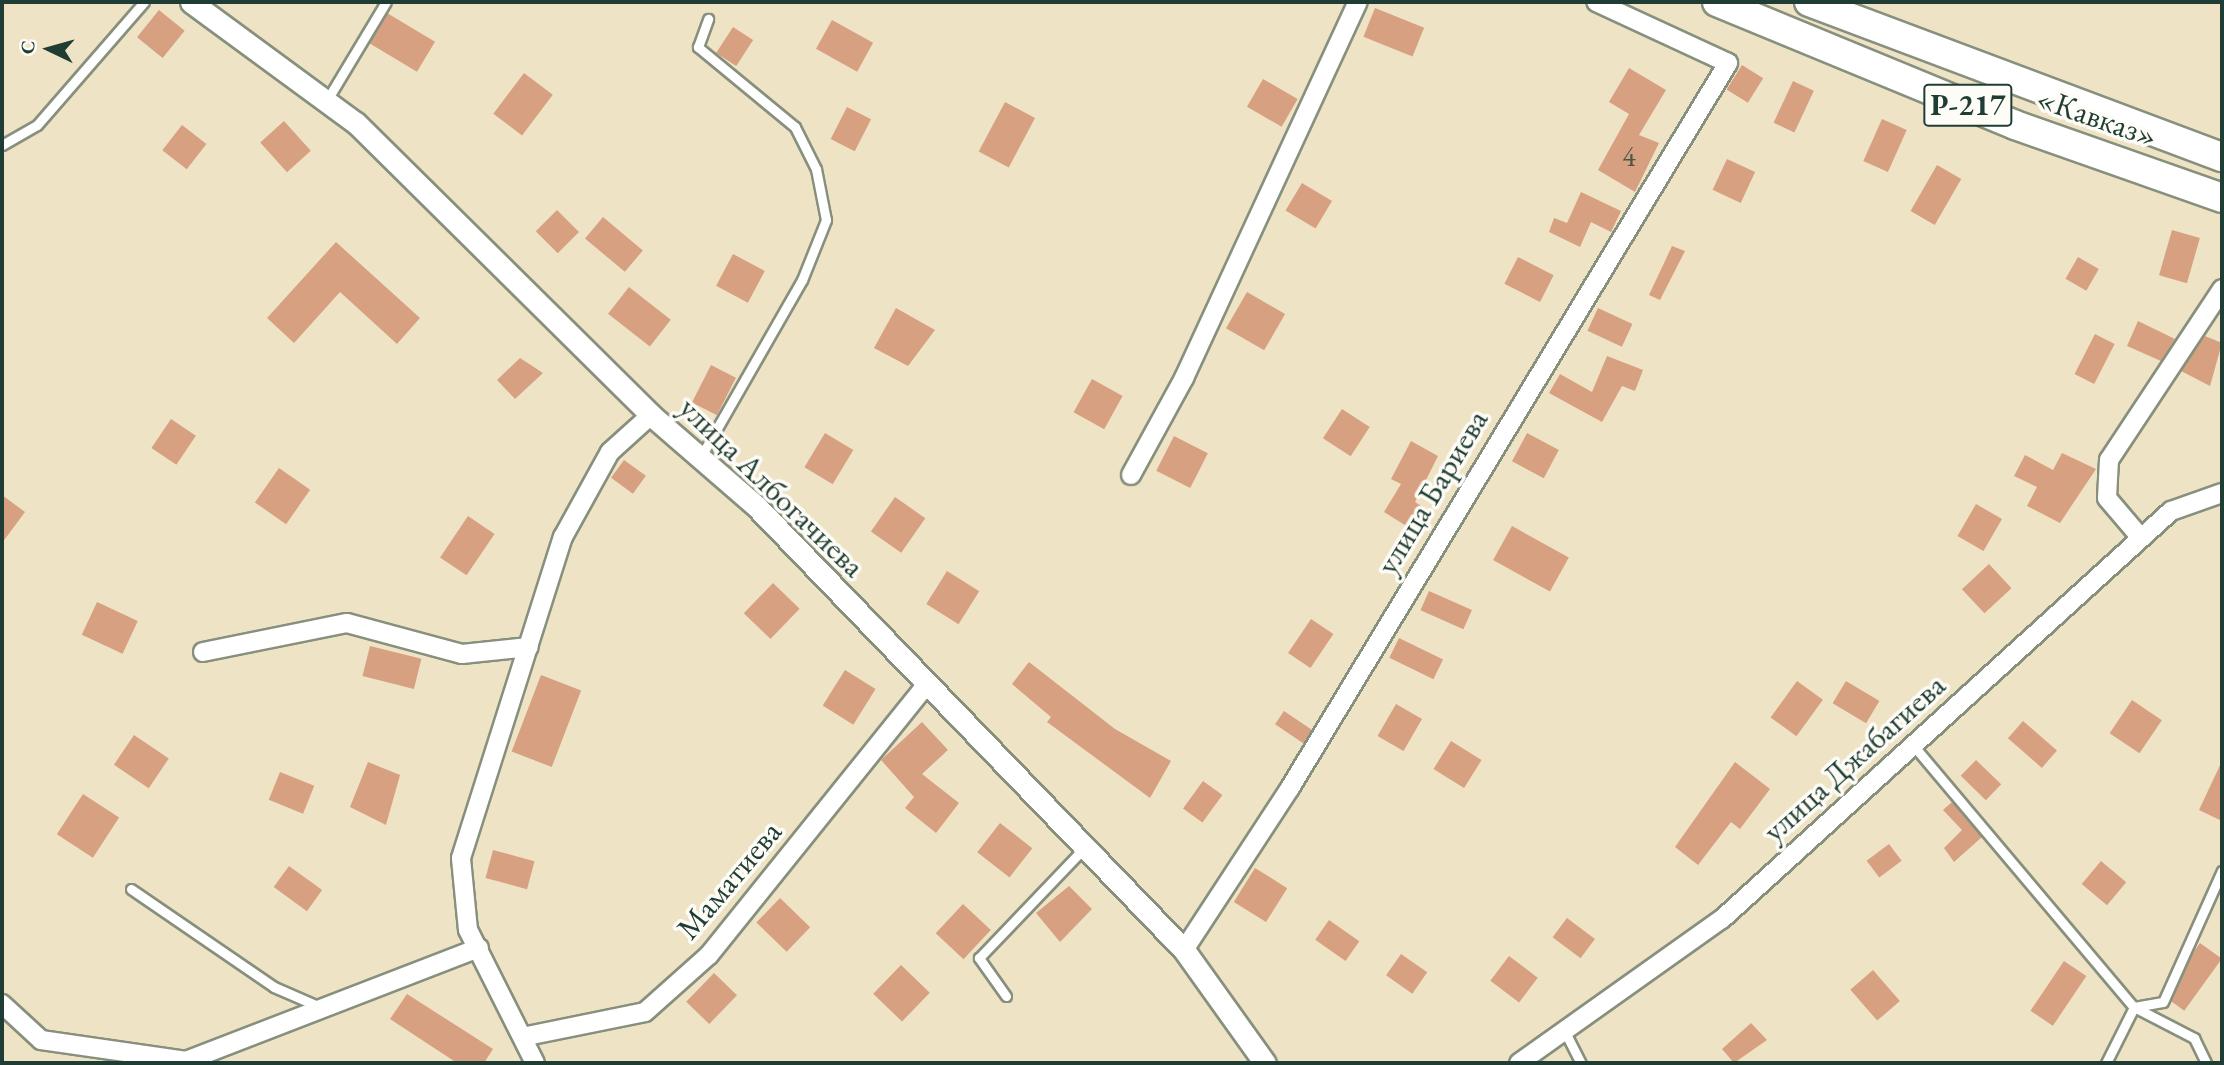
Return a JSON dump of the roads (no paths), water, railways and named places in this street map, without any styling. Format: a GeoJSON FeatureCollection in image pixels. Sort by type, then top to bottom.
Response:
{"type":"FeatureCollection","features":[{"type":"Feature","properties":{"kind":"highway","name":"«Кавказ»"},"geometry":{"type":"LineString","coordinates":[[1717,2],[2015,125],[2222,198]]}},
{"type":"Feature","properties":{"kind":"highway","name":"«Кавказ»"},"geometry":{"type":"LineString","coordinates":[[1809,2],[2222,157]]}},
{"type":"Feature","properties":{"kind":"street","name":"улица Албогачиева"},"geometry":{"type":"LineString","coordinates":[[191,2],[326,101],[651,415],[755,506],[1184,950],[1265,1063]]}},
{"type":"Feature","properties":{"kind":"street"},"geometry":{"type":"LineString","coordinates":[[1131,475],[1184,378],[1358,2]]}},
{"type":"Feature","properties":{"kind":"street","name":"улица Бариева"},"geometry":{"type":"LineString","coordinates":[[1184,950],[1290,788],[1728,63],[1596,2]]}},
{"type":"Feature","properties":{"kind":"street"},"geometry":{"type":"LineString","coordinates":[[2141,538],[2107,498],[2109,460],[2222,289]]}},
{"type":"Feature","properties":{"kind":"street"},"geometry":{"type":"LineString","coordinates":[[535,1063],[527,1036],[468,930],[461,858],[563,537],[610,452],[651,415]]}},
{"type":"Feature","properties":{"kind":"street","name":"улица Джабагиева"},"geometry":{"type":"LineString","coordinates":[[1519,1063],[1722,919],[2171,511],[2222,493]]}},
{"type":"Feature","properties":{"kind":"street"},"geometry":{"type":"LineString","coordinates":[[203,652],[347,622],[462,654],[530,647]]}},
{"type":"Feature","properties":{"kind":"street","name":"Маматиева"},"geometry":{"type":"LineString","coordinates":[[527,1036],[645,1012],[709,955],[927,684]]}},
{"type":"Feature","properties":{"kind":"street"},"geometry":{"type":"LineString","coordinates":[[2,1004],[41,1040],[186,1061],[328,1011],[478,948]]}},
{"type":"Feature","properties":{"kind":"lane"},"geometry":{"type":"LineString","coordinates":[[2,145],[37,125],[144,2]]}},
{"type":"Feature","properties":{"kind":"lane"},"geometry":{"type":"LineString","coordinates":[[326,101],[386,2]]}},
{"type":"Feature","properties":{"kind":"lane"},"geometry":{"type":"LineString","coordinates":[[700,458],[802,280],[826,219],[816,169],[794,127],[698,47],[708,19]]}},
{"type":"Feature","properties":{"kind":"lane"},"geometry":{"type":"LineString","coordinates":[[1913,745],[2134,1007],[2194,1038],[2206,1063]]}},
{"type":"Feature","properties":{"kind":"lane"},"geometry":{"type":"LineString","coordinates":[[1006,996],[979,958],[1084,848]]}},
{"type":"Feature","properties":{"kind":"lane"},"geometry":{"type":"LineString","coordinates":[[2134,1007],[2163,1002],[2222,872]]}},
{"type":"Feature","properties":{"kind":"lane"},"geometry":{"type":"LineString","coordinates":[[131,890],[274,987],[328,1011]]}},
{"type":"Feature","properties":{"kind":"lane"},"geometry":{"type":"LineString","coordinates":[[2106,1063],[2134,1007]]}},
{"type":"Feature","properties":{"kind":"lane"},"geometry":{"type":"LineString","coordinates":[[1565,1032],[1581,1063]]}}]}
